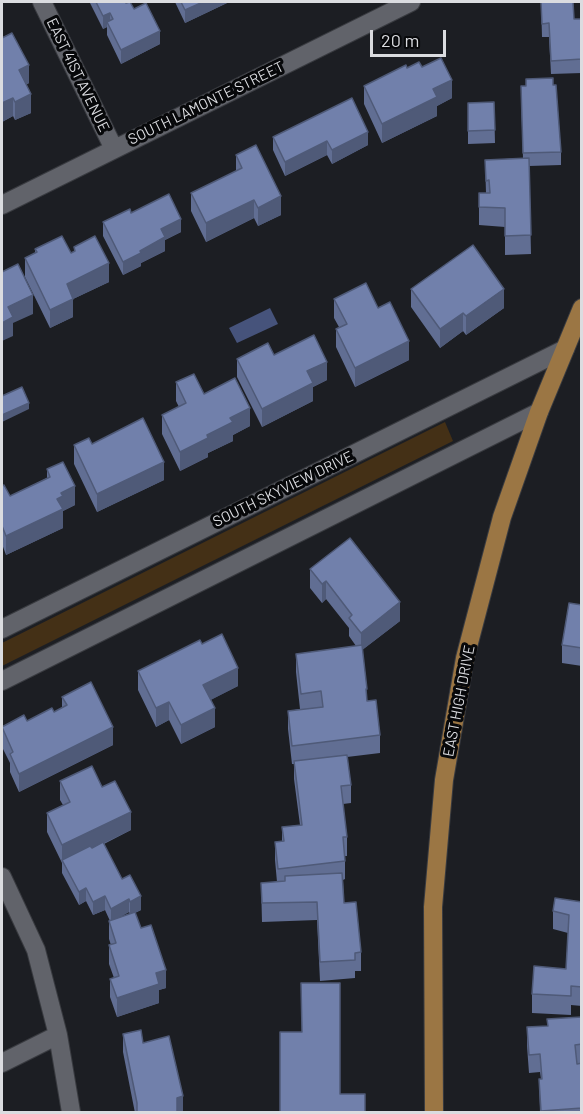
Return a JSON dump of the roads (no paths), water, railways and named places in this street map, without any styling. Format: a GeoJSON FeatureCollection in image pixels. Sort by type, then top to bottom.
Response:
{"type":"FeatureCollection","features":[{"type":"Feature","properties":{"kind":"main road","name":"EAST HIGH DRIVE"},"geometry":{"type":"LineString","coordinates":[[434,1113],[433,907],[444,780],[465,658],[502,517],[539,412],[582,308]]}},
{"type":"Feature","properties":{"kind":"street","name":"EAST 41ST AVENUE"},"geometry":{"type":"LineString","coordinates":[[42,2],[114,149]]}},
{"type":"Feature","properties":{"kind":"street","name":"SOUTH LAMONTE STREET"},"geometry":{"type":"LineString","coordinates":[[2,205],[411,2]]}},
{"type":"Feature","properties":{"kind":"street","name":"SOUTH SKYVIEW DRIVE"},"geometry":{"type":"LineString","coordinates":[[2,628],[565,349]]}},
{"type":"Feature","properties":{"kind":"street"},"geometry":{"type":"LineString","coordinates":[[2,681],[539,412]]}},
{"type":"Feature","properties":{"kind":"street"},"geometry":{"type":"LineString","coordinates":[[2,877],[36,950],[58,1035],[71,1113]]}},
{"type":"Feature","properties":{"kind":"street"},"geometry":{"type":"LineString","coordinates":[[2,1064],[58,1035]]}},
{"type":"Feature","properties":{"kind":"water"},"geometry":{"type":"Polygon","coordinates":[[[270,308],[278,324],[237,343],[229,328],[270,308]]]}}]}
